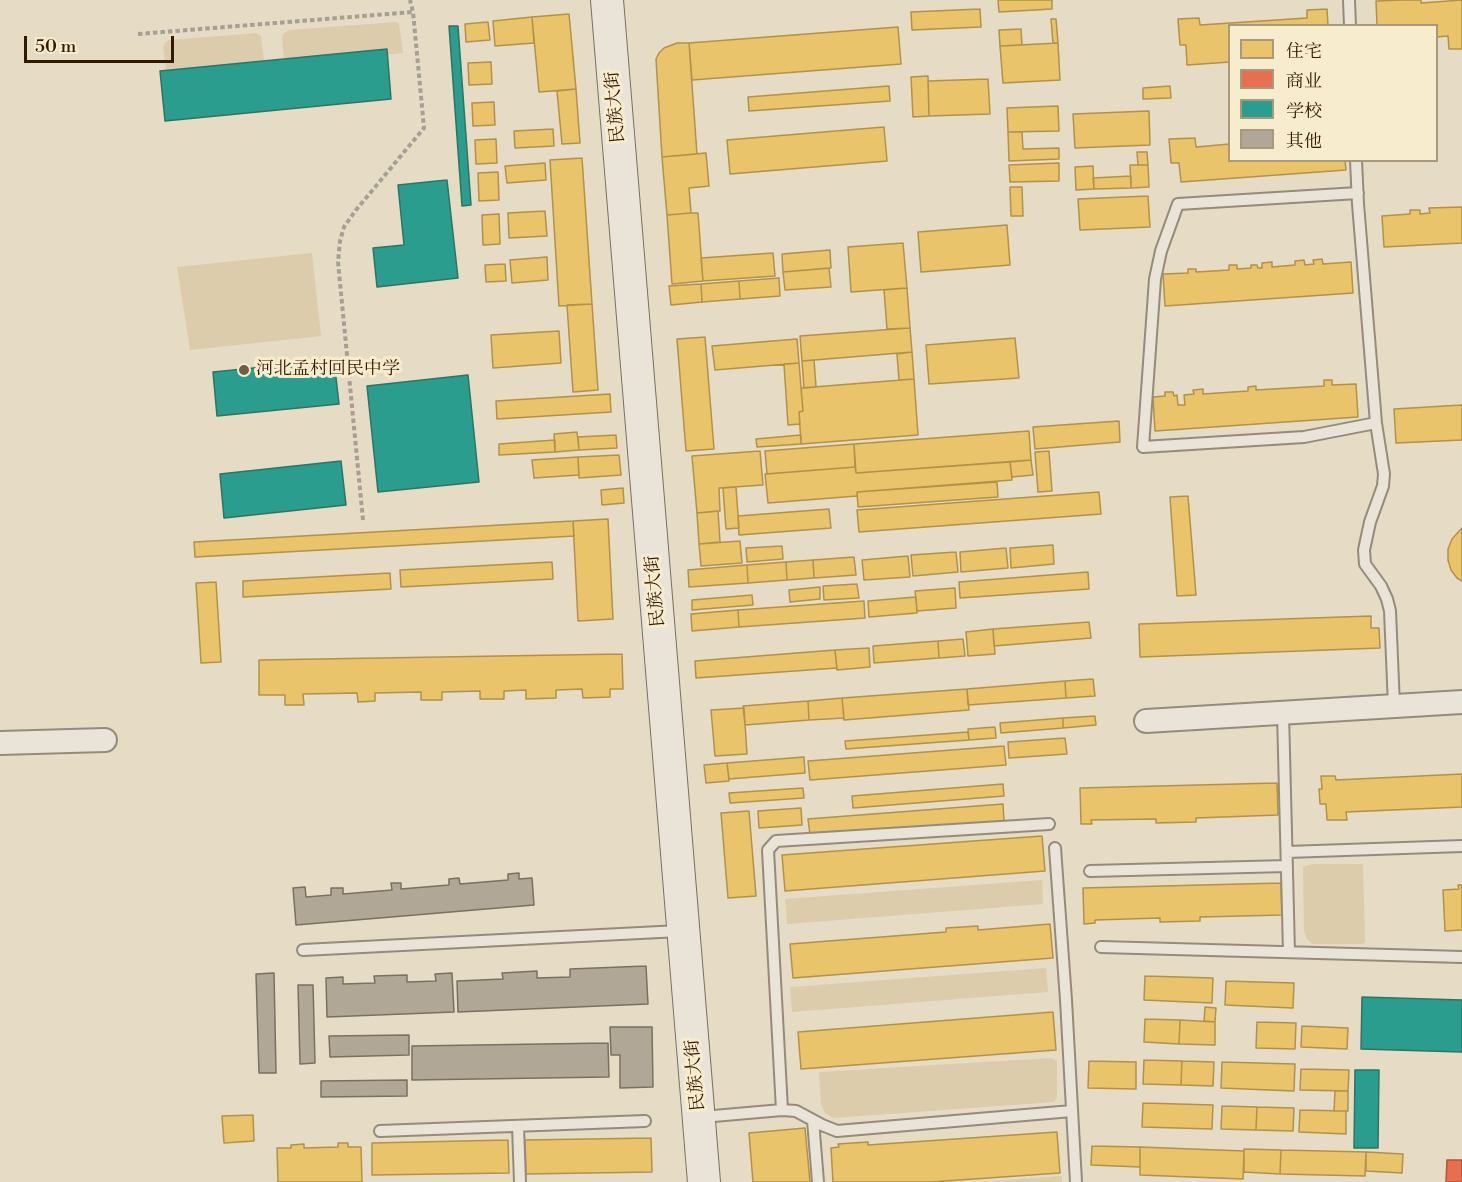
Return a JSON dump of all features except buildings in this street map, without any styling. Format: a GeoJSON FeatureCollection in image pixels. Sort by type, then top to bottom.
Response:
{"type":"FeatureCollection","features":[{"type":"Feature","properties":{"kind":"main road","name":"民族大街"},"geometry":{"type":"LineString","coordinates":[[608,0],[704,1182]]}},
{"type":"Feature","properties":{"kind":"street"},"geometry":{"type":"LineString","coordinates":[[1146,721],[1462,702]]}},
{"type":"Feature","properties":{"kind":"street"},"geometry":{"type":"LineString","coordinates":[[0,743],[105,740]]}},
{"type":"Feature","properties":{"kind":"lane"},"geometry":{"type":"LineString","coordinates":[[1349,0],[1350,24]]}},
{"type":"Feature","properties":{"kind":"lane"},"geometry":{"type":"LineString","coordinates":[[1356,162],[1376,423],[1384,474],[1383,486],[1370,522],[1364,550],[1365,564],[1381,586],[1390,611],[1394,706]]}},
{"type":"Feature","properties":{"kind":"lane"},"geometry":{"type":"LineString","coordinates":[[1358,193],[1178,204],[1161,251],[1155,279],[1143,447],[1304,437],[1376,423]]}},
{"type":"Feature","properties":{"kind":"lane"},"geometry":{"type":"LineString","coordinates":[[1283,713],[1289,952]]}},
{"type":"Feature","properties":{"kind":"lane"},"geometry":{"type":"LineString","coordinates":[[782,1110],[768,850],[776,841],[1049,824]]}},
{"type":"Feature","properties":{"kind":"lane"},"geometry":{"type":"LineString","coordinates":[[1287,852],[1462,846]]}},
{"type":"Feature","properties":{"kind":"lane"},"geometry":{"type":"LineString","coordinates":[[1055,848],[1076,1182]]}},
{"type":"Feature","properties":{"kind":"lane"},"geometry":{"type":"LineString","coordinates":[[1090,871],[1287,866]]}},
{"type":"Feature","properties":{"kind":"lane"},"geometry":{"type":"LineString","coordinates":[[303,950],[684,931]]}},
{"type":"Feature","properties":{"kind":"lane"},"geometry":{"type":"LineString","coordinates":[[1101,947],[1462,957]]}},
{"type":"Feature","properties":{"kind":"lane"},"geometry":{"type":"LineString","coordinates":[[699,1118],[782,1110],[796,1111],[837,1131],[1072,1111]]}},
{"type":"Feature","properties":{"kind":"lane"},"geometry":{"type":"LineString","coordinates":[[813,1120],[818,1182]]}},
{"type":"Feature","properties":{"kind":"lane"},"geometry":{"type":"LineString","coordinates":[[381,1131],[645,1121]]}},
{"type":"Feature","properties":{"kind":"lane"},"geometry":{"type":"LineString","coordinates":[[518,1126],[520,1182]]}},
{"type":"Feature","properties":{"kind":"path"},"geometry":{"type":"LineString","coordinates":[[363,520],[338,262],[344,227],[424,128],[410,0]]}},
{"type":"Feature","properties":{"kind":"path"},"geometry":{"type":"LineString","coordinates":[[138,34],[413,12]]}},
{"type":"Feature","properties":{"kind":"shaded area"},"geometry":{"type":"Polygon","coordinates":[[[396,22],[399,24],[403,53],[284,59],[282,38],[283,34],[289,30],[396,22]]]}},
{"type":"Feature","properties":{"kind":"shaded area"},"geometry":{"type":"Polygon","coordinates":[[[256,33],[261,36],[264,61],[166,70],[163,47],[169,40],[256,33]]]}},
{"type":"Feature","properties":{"kind":"shaded area"},"geometry":{"type":"Polygon","coordinates":[[[312,253],[321,336],[190,350],[177,267],[312,253]]]}},
{"type":"Feature","properties":{"kind":"shaded area"},"geometry":{"type":"Polygon","coordinates":[[[1312,864],[1363,864],[1365,943],[1313,944],[1307,939],[1304,931],[1303,867],[1312,864]]]}},
{"type":"Feature","properties":{"kind":"shaded area"},"geometry":{"type":"Polygon","coordinates":[[[1042,880],[1043,904],[787,924],[785,899],[1042,880]]]}},
{"type":"Feature","properties":{"kind":"shaded area"},"geometry":{"type":"Polygon","coordinates":[[[1046,968],[1048,992],[792,1012],[790,987],[1046,968]]]}},
{"type":"Feature","properties":{"kind":"shaded area"},"geometry":{"type":"Polygon","coordinates":[[[1051,1058],[1057,1061],[1057,1098],[1054,1102],[833,1118],[825,1113],[821,1104],[819,1072],[1051,1058]]]}},
{"type":"Feature","properties":{"kind":"shaded area"},"geometry":{"type":"Polygon","coordinates":[[[1062,1176],[1062,1182],[977,1182],[1062,1176]]]}},
{"type":"Feature","properties":{"kind":"place","name":"河北孟村回民中学"},"geometry":{"type":"Point","coordinates":[244,370]}}]}
